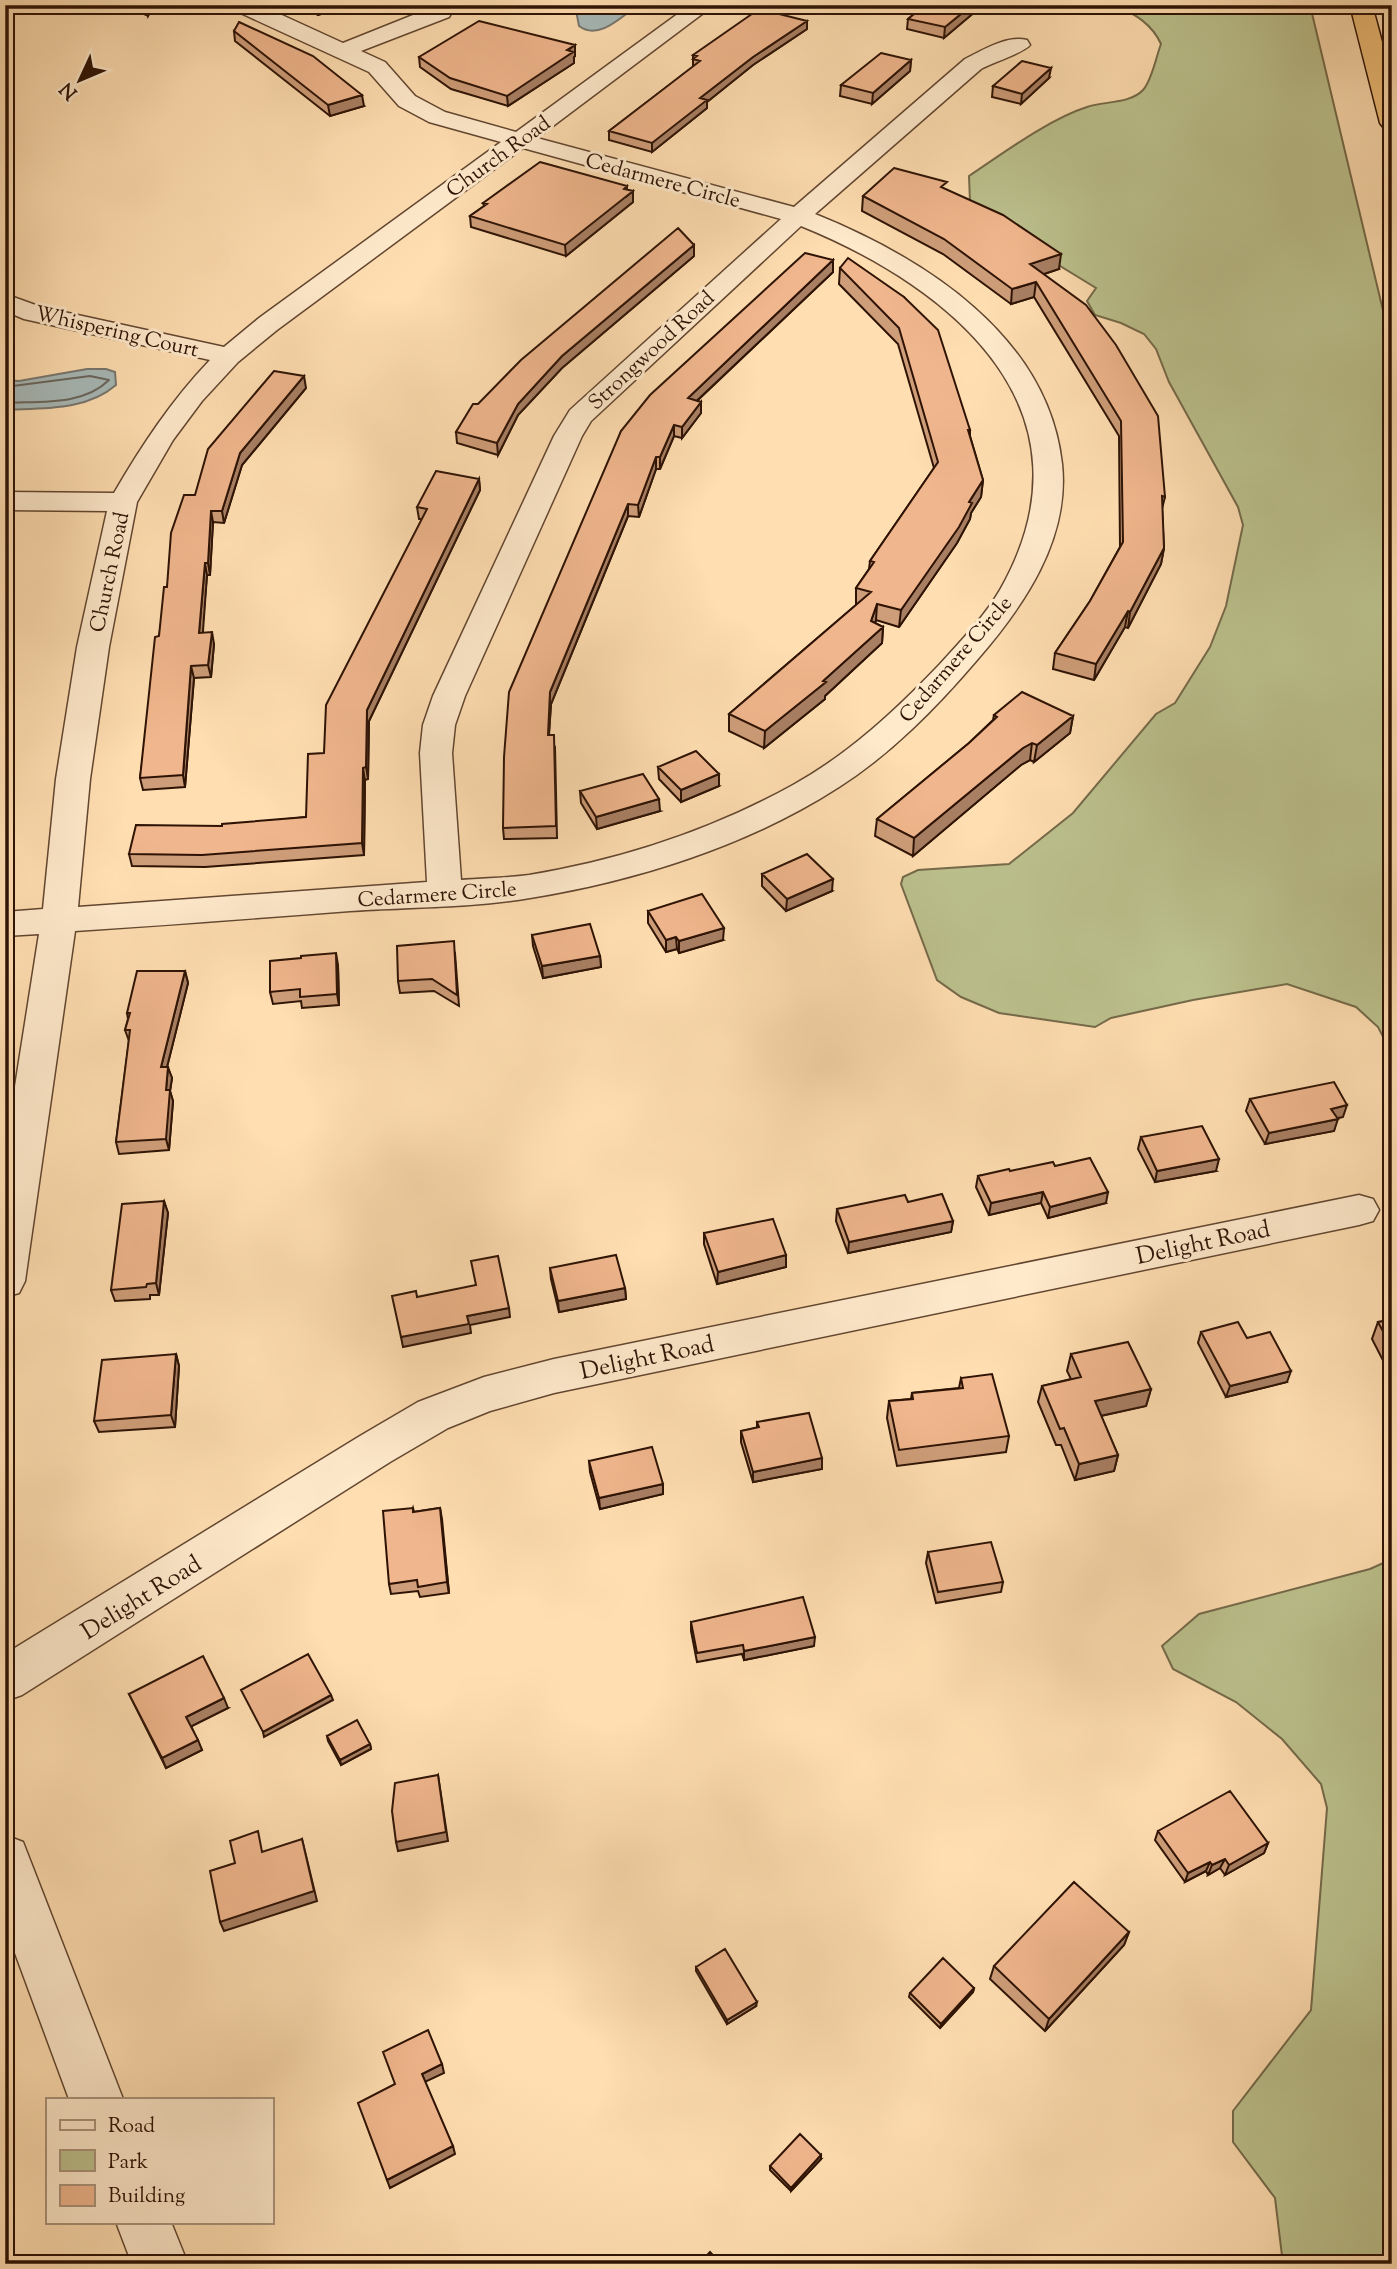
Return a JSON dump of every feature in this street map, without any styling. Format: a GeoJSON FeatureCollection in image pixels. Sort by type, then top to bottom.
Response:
{"type":"FeatureCollection","features":[{"type":"Feature","properties":{"kind":"highway"},"geometry":{"type":"LineString","coordinates":[[1361,5],[1392,123]]}},
{"type":"Feature","properties":{"kind":"street","name":"Cedarmere Circle"},"geometry":{"type":"LineString","coordinates":[[5,924],[526,887],[591,875],[640,862],[748,822],[807,792],[894,729],[932,692],[983,634],[1015,590],[1047,518],[1050,482],[1042,424],[1029,391],[1010,362],[963,311],[891,260],[798,216],[437,117],[407,101],[377,66],[242,5]]}},
{"type":"Feature","properties":{"kind":"street","name":"Church Road"},"geometry":{"type":"LineString","coordinates":[[5,1281],[59,921],[73,779],[91,660],[124,502],[160,439],[192,395],[229,356],[307,293],[704,5]]}},
{"type":"Feature","properties":{"kind":"street"},"geometry":{"type":"LineString","coordinates":[[345,50],[441,12]]}},
{"type":"Feature","properties":{"kind":"street","name":"Strongwood Road"},"geometry":{"type":"LineString","coordinates":[[445,894],[436,753],[439,725],[449,696],[568,436],[580,416],[798,216],[973,64],[996,52],[1019,45]]}},
{"type":"Feature","properties":{"kind":"street","name":"Whispering Court"},"geometry":{"type":"LineString","coordinates":[[5,302],[33,313],[229,356]]}},
{"type":"Feature","properties":{"kind":"street"},"geometry":{"type":"LineString","coordinates":[[5,502],[124,502]]}},
{"type":"Feature","properties":{"kind":"street","name":"Delight Road"},"geometry":{"type":"LineString","coordinates":[[5,1680],[375,1449],[433,1415],[484,1395],[554,1376],[1359,1210]]}},
{"type":"Feature","properties":{"kind":"street"},"geometry":{"type":"LineString","coordinates":[[5,1859],[96,2098]]}},
{"type":"Feature","properties":{"kind":"street"},"geometry":{"type":"LineString","coordinates":[[145,2224],[160,2264]]}},
{"type":"Feature","properties":{"kind":"green space"},"geometry":{"type":"Polygon","coordinates":[[[1115,5],[1310,5],[1392,348],[1392,1054],[1378,1027],[1356,1007],[1287,984],[1193,1000],[1111,1018],[1095,1027],[999,1013],[961,997],[937,980],[901,884],[903,877],[918,870],[1009,864],[1073,813],[1156,714],[1175,703],[1210,647],[1226,606],[1243,525],[1238,507],[1169,382],[1156,349],[1144,334],[1095,315],[1087,301],[1096,288],[998,228],[970,202],[969,176],[1026,138],[1072,113],[1138,95],[1146,86],[1161,44],[1142,20],[1115,5]]]}},
{"type":"Feature","properties":{"kind":"green space"},"geometry":{"type":"Polygon","coordinates":[[[1392,1559],[1392,2264],[1283,2264],[1275,2198],[1233,2142],[1233,2111],[1311,2010],[1327,1808],[1321,1784],[1282,1739],[1236,1702],[1173,1669],[1162,1646],[1199,1614],[1370,1569],[1392,1559]]]}},
{"type":"Feature","properties":{"kind":"water"},"geometry":{"type":"Polygon","coordinates":[[[575,5],[638,5],[610,25],[594,31],[579,26],[575,5]]]}},
{"type":"Feature","properties":{"kind":"water"},"geometry":{"type":"Polygon","coordinates":[[[87,369],[115,372],[116,385],[91,400],[78,404],[5,410],[5,380],[19,381],[87,369]]]}},
{"type":"Feature","properties":{"kind":"building"},"geometry":{"type":"Polygon","coordinates":[[[925,5],[972,5],[945,27],[908,19],[925,5]]]}},
{"type":"Feature","properties":{"kind":"building"},"geometry":{"type":"Polygon","coordinates":[[[759,9],[807,21],[753,57],[700,98],[707,100],[652,143],[609,131],[700,61],[693,59],[697,56],[693,55],[759,9]]]}},
{"type":"Feature","properties":{"kind":"building"},"geometry":{"type":"Polygon","coordinates":[[[479,21],[575,45],[567,50],[573,52],[507,96],[450,78],[419,57],[479,21]]]}},
{"type":"Feature","properties":{"kind":"building"},"geometry":{"type":"Polygon","coordinates":[[[239,22],[313,56],[362,95],[328,105],[234,31],[239,22]]]}},
{"type":"Feature","properties":{"kind":"building"},"geometry":{"type":"Polygon","coordinates":[[[881,53],[911,60],[873,93],[841,85],[881,53]]]}},
{"type":"Feature","properties":{"kind":"building"},"geometry":{"type":"Polygon","coordinates":[[[1022,61],[1051,68],[1022,94],[993,86],[1022,61]]]}},
{"type":"Feature","properties":{"kind":"building"},"geometry":{"type":"Polygon","coordinates":[[[540,162],[627,186],[624,189],[633,191],[565,245],[470,216],[487,204],[483,203],[540,162]]]}},
{"type":"Feature","properties":{"kind":"building"},"geometry":{"type":"Polygon","coordinates":[[[894,168],[947,182],[941,187],[1003,215],[1061,254],[1030,264],[1086,305],[1116,345],[1158,416],[1165,497],[1162,496],[1164,548],[1130,612],[1128,611],[1096,664],[1055,653],[1090,601],[1123,542],[1121,421],[1036,282],[1012,289],[944,239],[863,196],[894,168]]]}},
{"type":"Feature","properties":{"kind":"building"},"geometry":{"type":"Polygon","coordinates":[[[678,228],[694,245],[562,356],[518,404],[497,443],[456,432],[473,404],[478,404],[521,360],[678,228]]]}},
{"type":"Feature","properties":{"kind":"building"},"geometry":{"type":"Polygon","coordinates":[[[805,253],[833,260],[688,398],[701,402],[682,427],[674,425],[660,457],[656,457],[638,505],[628,504],[550,692],[548,735],[554,735],[556,826],[503,828],[504,757],[509,692],[621,431],[650,395],[805,253]]]}},
{"type":"Feature","properties":{"kind":"building"},"geometry":{"type":"Polygon","coordinates":[[[848,258],[904,297],[938,330],[983,480],[969,502],[972,503],[959,527],[901,610],[877,604],[871,621],[883,627],[823,681],[826,682],[765,731],[729,714],[871,592],[856,588],[874,562],[870,561],[938,462],[899,328],[840,268],[848,258]]]}},
{"type":"Feature","properties":{"kind":"building"},"geometry":{"type":"Polygon","coordinates":[[[274,371],[304,376],[240,453],[222,511],[211,511],[208,563],[205,563],[199,633],[212,632],[208,665],[191,666],[183,775],[140,778],[155,637],[159,636],[164,587],[167,587],[171,533],[184,495],[195,495],[208,449],[274,371]]]}},
{"type":"Feature","properties":{"kind":"building"},"geometry":{"type":"Polygon","coordinates":[[[436,471],[479,479],[367,710],[362,843],[202,855],[129,854],[136,825],[222,826],[306,817],[308,754],[324,753],[326,705],[427,509],[417,507],[436,471]]]}},
{"type":"Feature","properties":{"kind":"building"},"geometry":{"type":"Polygon","coordinates":[[[1022,692],[1073,716],[1037,745],[1032,743],[1023,748],[914,838],[877,819],[969,743],[997,717],[994,715],[1022,692]]]}},
{"type":"Feature","properties":{"kind":"building"},"geometry":{"type":"Polygon","coordinates":[[[696,751],[719,774],[681,790],[658,767],[696,751]]]}},
{"type":"Feature","properties":{"kind":"building"},"geometry":{"type":"Polygon","coordinates":[[[643,774],[659,799],[596,817],[580,791],[643,774]]]}},
{"type":"Feature","properties":{"kind":"building"},"geometry":{"type":"Polygon","coordinates":[[[807,854],[833,879],[787,899],[762,874],[807,854]]]}},
{"type":"Feature","properties":{"kind":"building"},"geometry":{"type":"Polygon","coordinates":[[[702,894],[724,928],[679,941],[676,937],[666,940],[648,911],[702,894]]]}},
{"type":"Feature","properties":{"kind":"building"},"geometry":{"type":"Polygon","coordinates":[[[590,924],[600,956],[542,966],[532,935],[590,924]]]}},
{"type":"Feature","properties":{"kind":"building"},"geometry":{"type":"Polygon","coordinates":[[[454,941],[457,995],[432,979],[398,981],[397,946],[454,941]]]}},
{"type":"Feature","properties":{"kind":"building"},"geometry":{"type":"Polygon","coordinates":[[[336,953],[337,994],[300,997],[300,989],[270,992],[270,961],[336,953]]]}},
{"type":"Feature","properties":{"kind":"building"},"geometry":{"type":"Polygon","coordinates":[[[137,971],[185,971],[161,1067],[168,1067],[166,1090],[170,1090],[166,1139],[116,1142],[130,1030],[125,1030],[130,1013],[127,1013],[137,971]]]}},
{"type":"Feature","properties":{"kind":"building"},"geometry":{"type":"Polygon","coordinates":[[[1334,1082],[1347,1105],[1331,1109],[1338,1119],[1269,1133],[1250,1099],[1334,1082]]]}},
{"type":"Feature","properties":{"kind":"building"},"geometry":{"type":"Polygon","coordinates":[[[1202,1126],[1219,1159],[1157,1171],[1141,1137],[1202,1126]]]}},
{"type":"Feature","properties":{"kind":"building"},"geometry":{"type":"Polygon","coordinates":[[[1090,1158],[1108,1192],[1050,1207],[1043,1192],[991,1203],[978,1176],[1053,1162],[1055,1166],[1090,1158]]]}},
{"type":"Feature","properties":{"kind":"building"},"geometry":{"type":"Polygon","coordinates":[[[942,1194],[953,1221],[849,1242],[837,1209],[905,1195],[908,1202],[942,1194]]]}},
{"type":"Feature","properties":{"kind":"building"},"geometry":{"type":"Polygon","coordinates":[[[164,1201],[156,1283],[147,1284],[146,1287],[111,1290],[122,1204],[164,1201]]]}},
{"type":"Feature","properties":{"kind":"building"},"geometry":{"type":"Polygon","coordinates":[[[773,1219],[786,1255],[718,1272],[704,1233],[773,1219]]]}},
{"type":"Feature","properties":{"kind":"building"},"geometry":{"type":"Polygon","coordinates":[[[616,1255],[625,1288],[558,1301],[550,1268],[616,1255]]]}},
{"type":"Feature","properties":{"kind":"building"},"geometry":{"type":"Polygon","coordinates":[[[498,1256],[509,1308],[467,1316],[469,1324],[401,1337],[392,1296],[416,1291],[417,1297],[476,1285],[471,1261],[498,1256]]]}},
{"type":"Feature","properties":{"kind":"building"},"geometry":{"type":"Polygon","coordinates":[[[1392,1320],[1392,1348],[1378,1322],[1392,1320]]]}},
{"type":"Feature","properties":{"kind":"building"},"geometry":{"type":"Polygon","coordinates":[[[1238,1322],[1247,1338],[1270,1332],[1291,1371],[1230,1386],[1201,1332],[1238,1322]]]}},
{"type":"Feature","properties":{"kind":"building"},"geometry":{"type":"Polygon","coordinates":[[[1128,1342],[1151,1389],[1095,1401],[1118,1455],[1079,1464],[1064,1428],[1060,1429],[1042,1386],[1081,1377],[1071,1354],[1128,1342]]]}},
{"type":"Feature","properties":{"kind":"building"},"geometry":{"type":"Polygon","coordinates":[[[176,1354],[171,1415],[94,1421],[102,1360],[176,1354]]]}},
{"type":"Feature","properties":{"kind":"building"},"geometry":{"type":"Polygon","coordinates":[[[992,1374],[1009,1436],[899,1450],[889,1401],[913,1399],[912,1393],[963,1388],[961,1378],[992,1374]]]}},
{"type":"Feature","properties":{"kind":"building"},"geometry":{"type":"Polygon","coordinates":[[[809,1413],[822,1458],[753,1472],[741,1431],[759,1427],[757,1422],[809,1413]]]}},
{"type":"Feature","properties":{"kind":"building"},"geometry":{"type":"Polygon","coordinates":[[[652,1447],[663,1484],[599,1498],[589,1461],[652,1447]]]}},
{"type":"Feature","properties":{"kind":"building"},"geometry":{"type":"Polygon","coordinates":[[[413,1508],[413,1512],[440,1508],[447,1582],[418,1587],[417,1580],[389,1584],[383,1511],[413,1508]]]}},
{"type":"Feature","properties":{"kind":"building"},"geometry":{"type":"Polygon","coordinates":[[[991,1542],[1003,1582],[938,1592],[928,1552],[991,1542]]]}},
{"type":"Feature","properties":{"kind":"building"},"geometry":{"type":"Polygon","coordinates":[[[803,1597],[815,1637],[744,1651],[743,1645],[697,1653],[691,1622],[803,1597]]]}},
{"type":"Feature","properties":{"kind":"building"},"geometry":{"type":"Polygon","coordinates":[[[308,1654],[331,1695],[263,1732],[241,1690],[308,1654]]]}},
{"type":"Feature","properties":{"kind":"building"},"geometry":{"type":"Polygon","coordinates":[[[203,1656],[224,1698],[186,1717],[198,1740],[162,1758],[129,1694],[203,1656]]]}},
{"type":"Feature","properties":{"kind":"building"},"geometry":{"type":"Polygon","coordinates":[[[357,1720],[370,1744],[340,1760],[327,1736],[357,1720]]]}},
{"type":"Feature","properties":{"kind":"building"},"geometry":{"type":"Polygon","coordinates":[[[438,1775],[446,1832],[396,1842],[392,1811],[395,1783],[438,1775]]]}},
{"type":"Feature","properties":{"kind":"building"},"geometry":{"type":"Polygon","coordinates":[[[1230,1791],[1268,1843],[1229,1865],[1225,1859],[1212,1865],[1210,1862],[1188,1873],[1158,1831],[1230,1791]]]}},
{"type":"Feature","properties":{"kind":"building"},"geometry":{"type":"Polygon","coordinates":[[[258,1831],[262,1852],[302,1839],[314,1891],[220,1922],[210,1871],[235,1863],[230,1841],[258,1831]]]}},
{"type":"Feature","properties":{"kind":"building"},"geometry":{"type":"Polygon","coordinates":[[[1074,1882],[1129,1932],[1049,2019],[994,1966],[1074,1882]]]}},
{"type":"Feature","properties":{"kind":"building"},"geometry":{"type":"Polygon","coordinates":[[[725,1949],[757,2002],[727,2020],[696,1967],[725,1949]]]}},
{"type":"Feature","properties":{"kind":"building"},"geometry":{"type":"Polygon","coordinates":[[[943,1958],[974,1988],[941,2024],[910,1993],[943,1958]]]}},
{"type":"Feature","properties":{"kind":"building"},"geometry":{"type":"Polygon","coordinates":[[[428,2030],[442,2064],[422,2074],[453,2146],[387,2180],[358,2103],[395,2084],[383,2052],[428,2030]]]}},
{"type":"Feature","properties":{"kind":"building"},"geometry":{"type":"Polygon","coordinates":[[[800,2134],[821,2155],[791,2188],[770,2166],[800,2134]]]}},
{"type":"Feature","properties":{"kind":"building"},"geometry":{"type":"Polygon","coordinates":[[[710,2252],[721,2264],[699,2264],[710,2252]]]}}]}
